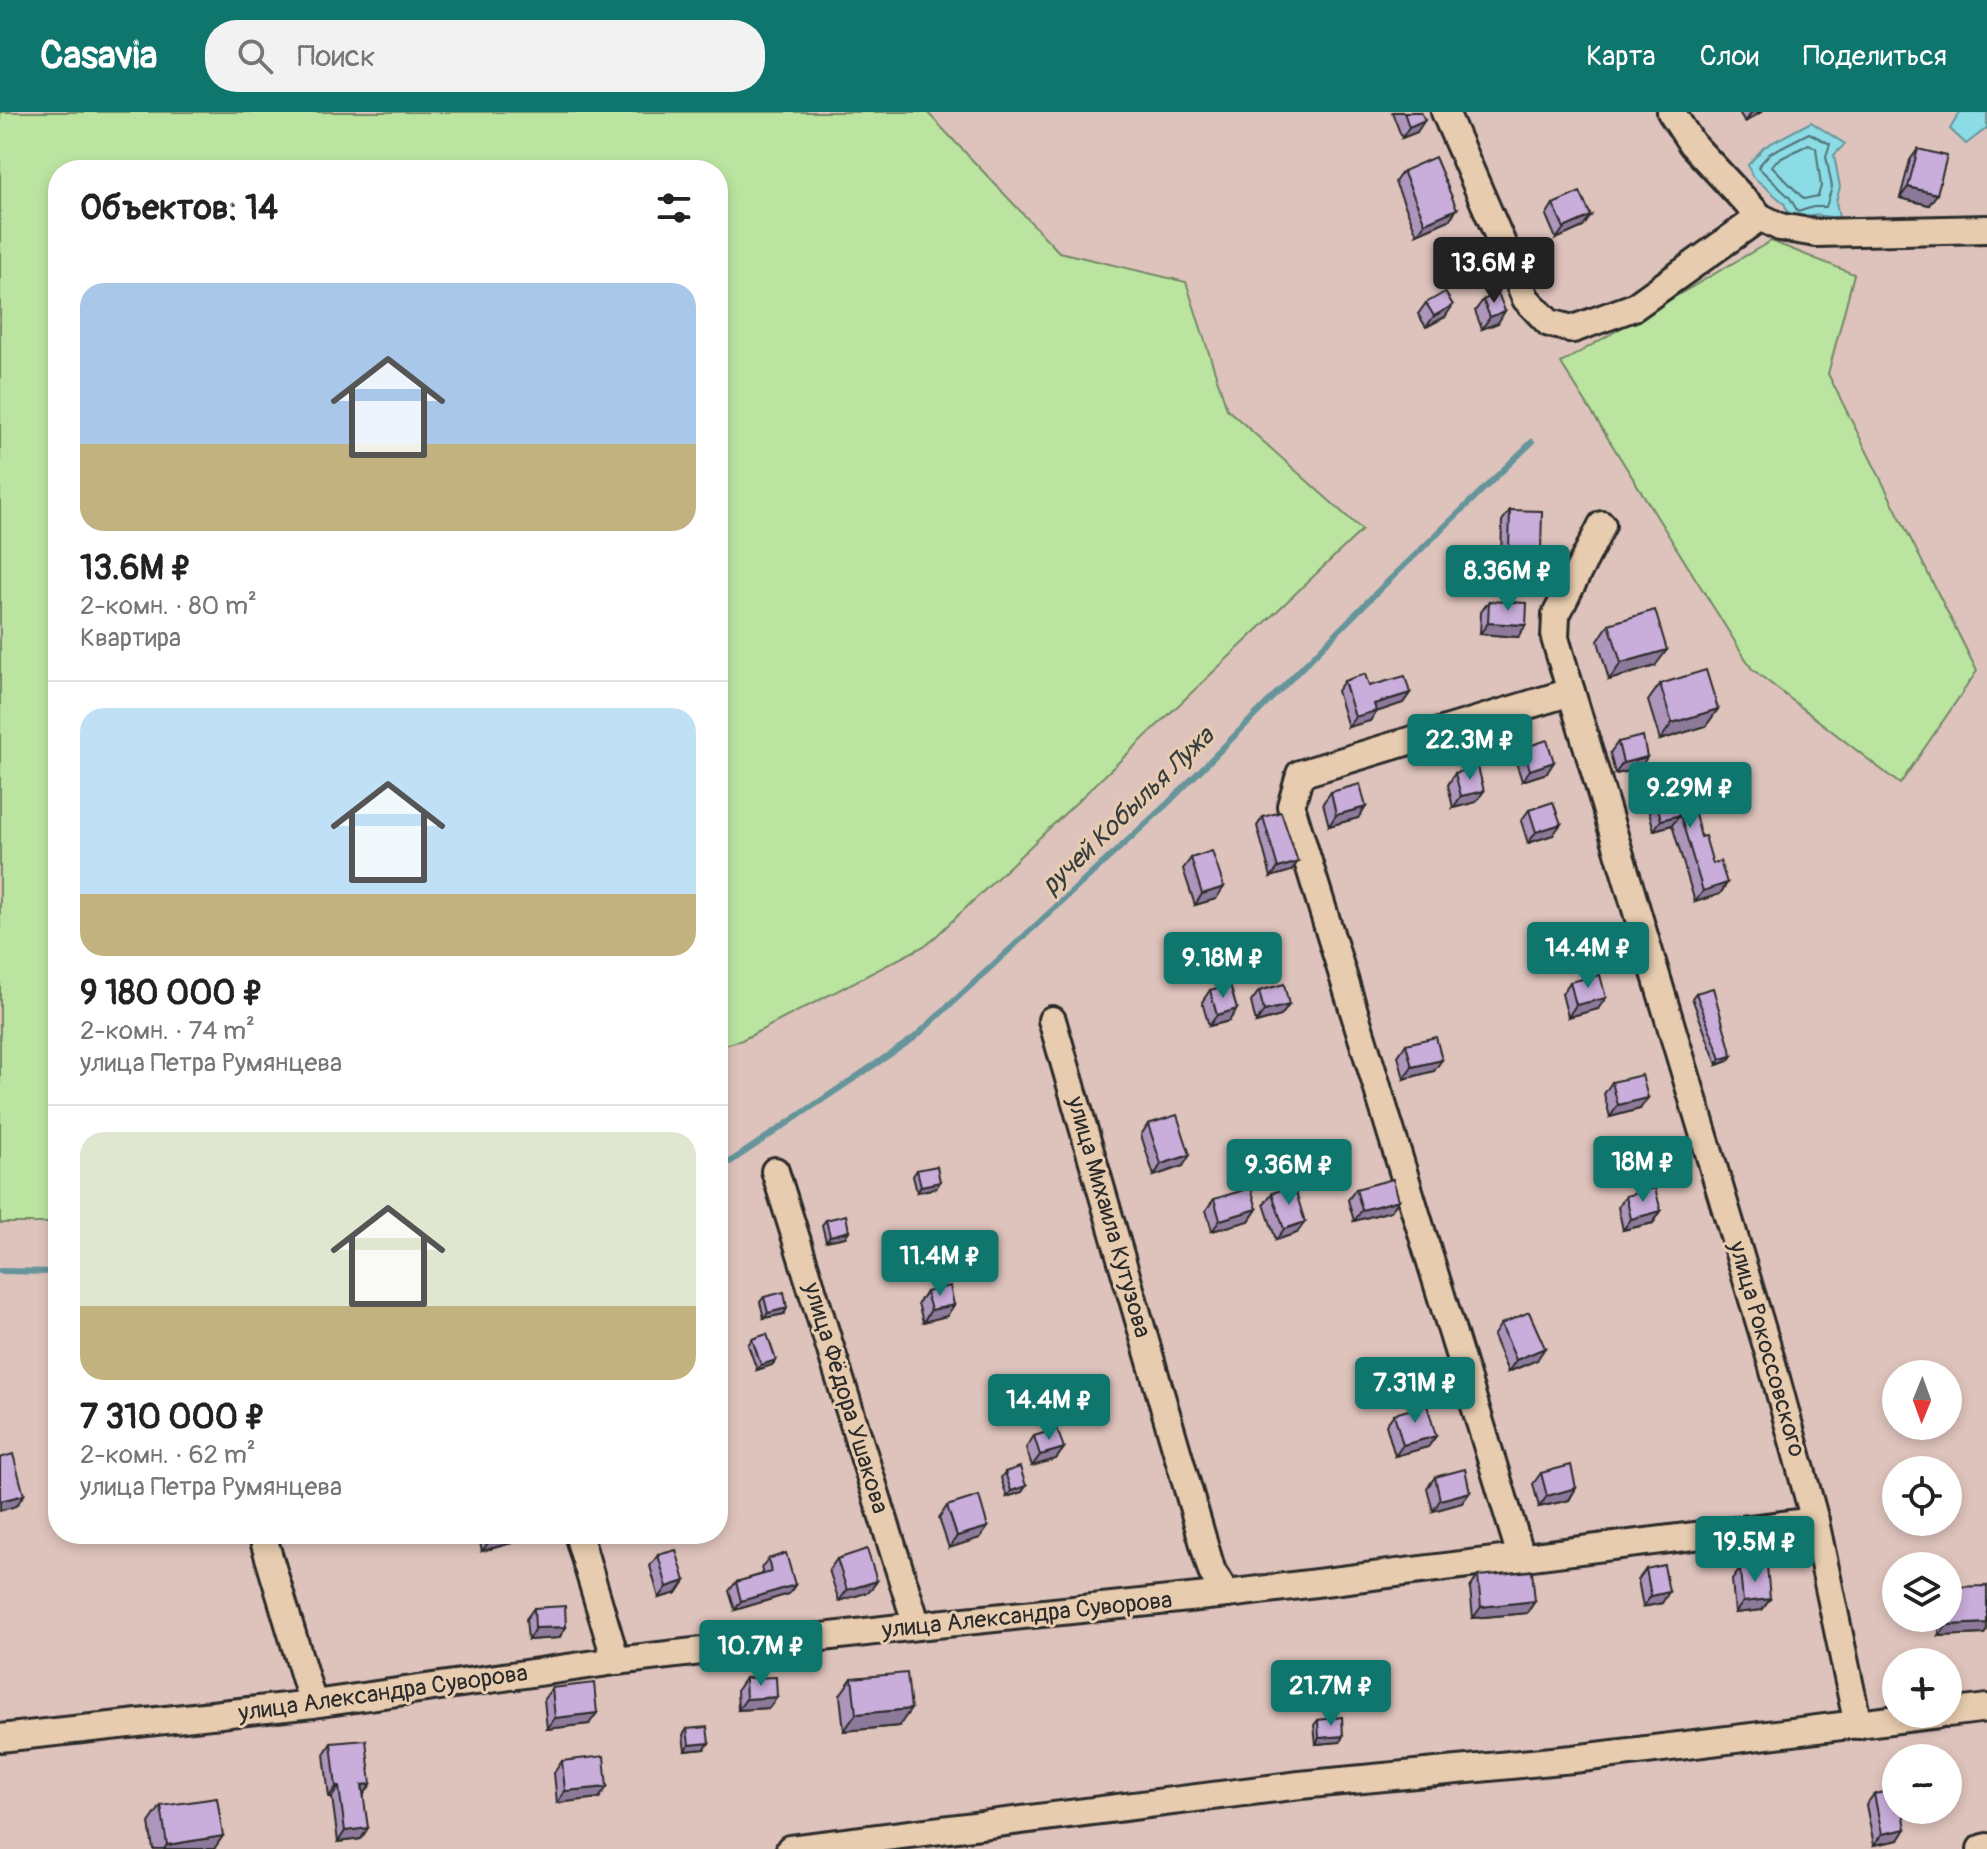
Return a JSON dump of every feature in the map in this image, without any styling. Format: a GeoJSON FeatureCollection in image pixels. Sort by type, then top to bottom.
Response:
{"type":"FeatureCollection","features":[{"type":"Feature","properties":{"kind":"street"},"geometry":{"type":"LineString","coordinates":[[1445,112],[1526,299],[1549,323],[1573,329],[1634,307],[1760,217]]}},
{"type":"Feature","properties":{"kind":"street"},"geometry":{"type":"LineString","coordinates":[[1671,112],[1692,144],[1760,217],[1780,227],[1816,233],[1987,229]]}},
{"type":"Feature","properties":{"kind":"street","name":"улица Рокоссовского"},"geometry":{"type":"LineString","coordinates":[[1602,525],[1556,615],[1555,638],[1771,1360],[1815,1521],[1858,1725]]}},
{"type":"Feature","properties":{"kind":"street"},"geometry":{"type":"LineString","coordinates":[[1521,1556],[1291,806],[1300,774],[1571,692]]}},
{"type":"Feature","properties":{"kind":"street","name":"улица Михаила Кутузова"},"geometry":{"type":"LineString","coordinates":[[1052,1020],[1212,1572],[1227,1594]]}},
{"type":"Feature","properties":{"kind":"street","name":"улица Фёдора Ушакова"},"geometry":{"type":"LineString","coordinates":[[775,1171],[917,1626]]}},
{"type":"Feature","properties":{"kind":"street","name":"улица Александра Суворова"},"geometry":{"type":"LineString","coordinates":[[0,1738],[313,1704],[616,1661],[1227,1594],[1815,1521]]}},
{"type":"Feature","properties":{"kind":"street"},"geometry":{"type":"LineString","coordinates":[[265,1544],[313,1704]]}},
{"type":"Feature","properties":{"kind":"street"},"geometry":{"type":"LineString","coordinates":[[581,1544],[616,1661]]}},
{"type":"Feature","properties":{"kind":"street"},"geometry":{"type":"LineString","coordinates":[[1962,1711],[1987,1708]]}},
{"type":"Feature","properties":{"kind":"street"},"geometry":{"type":"LineString","coordinates":[[790,1849],[1300,1785],[1573,1759],[1882,1722]]}},
{"type":"Feature","properties":{"kind":"green space"},"geometry":{"type":"Polygon","coordinates":[[[0,112],[927,112],[1059,252],[1186,282],[1227,409],[1362,530],[928,944],[742,1040],[728,1044],[728,160],[48,160],[48,1223],[0,1223],[0,112]]]}},
{"type":"Feature","properties":{"kind":"green space"},"geometry":{"type":"Polygon","coordinates":[[[1771,241],[1854,274],[1828,374],[1977,671],[1900,784],[1752,669],[1561,363],[1771,241]]]}},
{"type":"Feature","properties":{"kind":"water"},"geometry":{"type":"Polygon","coordinates":[[[1960,112],[1987,112],[1987,128],[1966,144],[1950,129],[1960,112]]]}},
{"type":"Feature","properties":{"kind":"water"},"geometry":{"type":"Polygon","coordinates":[[[1811,122],[1845,144],[1834,155],[1840,187],[1836,202],[1839,218],[1814,215],[1792,223],[1784,203],[1752,176],[1748,165],[1764,147],[1811,122]]]}},
{"type":"Feature","properties":{"kind":"building"},"geometry":{"type":"Polygon","coordinates":[[[1404,112],[1421,112],[1425,120],[1409,127],[1404,112]]]}},
{"type":"Feature","properties":{"kind":"building"},"geometry":{"type":"Polygon","coordinates":[[[1918,149],[1947,156],[1937,194],[1908,187],[1918,149]]]}},
{"type":"Feature","properties":{"kind":"building"},"geometry":{"type":"Polygon","coordinates":[[[1435,157],[1457,209],[1425,223],[1403,171],[1435,157]]]}},
{"type":"Feature","properties":{"kind":"building"},"geometry":{"type":"Polygon","coordinates":[[[1580,192],[1591,216],[1564,228],[1553,204],[1580,192]]]}},
{"type":"Feature","properties":{"kind":"building"},"geometry":{"type":"Polygon","coordinates":[[[1445,292],[1453,305],[1434,316],[1426,303],[1445,292]]]}},
{"type":"Feature","properties":{"kind":"building"},"geometry":{"type":"Polygon","coordinates":[[[1498,293],[1505,311],[1490,317],[1483,300],[1498,293]]]}},
{"type":"Feature","properties":{"kind":"building"},"geometry":{"type":"Polygon","coordinates":[[[1510,510],[1542,511],[1541,551],[1509,549],[1510,510]]]}},
{"type":"Feature","properties":{"kind":"building"},"geometry":{"type":"Polygon","coordinates":[[[1489,601],[1527,603],[1526,625],[1488,623],[1489,601]]]}},
{"type":"Feature","properties":{"kind":"building"},"geometry":{"type":"Polygon","coordinates":[[[1655,610],[1667,650],[1621,663],[1609,624],[1655,610]]]}},
{"type":"Feature","properties":{"kind":"building"},"geometry":{"type":"Polygon","coordinates":[[[1706,670],[1718,709],[1672,723],[1660,684],[1706,670]]]}},
{"type":"Feature","properties":{"kind":"building"},"geometry":{"type":"Polygon","coordinates":[[[1365,674],[1369,686],[1405,676],[1410,693],[1374,704],[1376,711],[1355,717],[1344,681],[1365,674]]]}},
{"type":"Feature","properties":{"kind":"building"},"geometry":{"type":"Polygon","coordinates":[[[1643,736],[1647,757],[1623,763],[1618,742],[1643,736]]]}},
{"type":"Feature","properties":{"kind":"building"},"geometry":{"type":"Polygon","coordinates":[[[1547,740],[1554,762],[1530,770],[1523,748],[1547,740]]]}},
{"type":"Feature","properties":{"kind":"building"},"geometry":{"type":"Polygon","coordinates":[[[1478,767],[1484,791],[1461,796],[1455,773],[1478,767]]]}},
{"type":"Feature","properties":{"kind":"building"},"geometry":{"type":"Polygon","coordinates":[[[1686,779],[1701,837],[1705,836],[1713,864],[1720,861],[1727,883],[1703,891],[1680,815],[1661,820],[1653,787],[1686,779]]]}},
{"type":"Feature","properties":{"kind":"building"},"geometry":{"type":"Polygon","coordinates":[[[1360,784],[1366,807],[1336,815],[1331,792],[1360,784]]]}},
{"type":"Feature","properties":{"kind":"building"},"geometry":{"type":"Polygon","coordinates":[[[1553,802],[1561,824],[1536,832],[1529,810],[1553,802]]]}},
{"type":"Feature","properties":{"kind":"building"},"geometry":{"type":"Polygon","coordinates":[[[1281,812],[1298,862],[1278,868],[1263,817],[1281,812]]]}},
{"type":"Feature","properties":{"kind":"building"},"geometry":{"type":"Polygon","coordinates":[[[1212,851],[1224,887],[1202,894],[1191,858],[1212,851]]]}},
{"type":"Feature","properties":{"kind":"building"},"geometry":{"type":"Polygon","coordinates":[[[1600,975],[1606,998],[1576,1005],[1570,982],[1600,975]]]}},
{"type":"Feature","properties":{"kind":"building"},"geometry":{"type":"Polygon","coordinates":[[[1284,984],[1289,1005],[1264,1011],[1259,991],[1284,984]]]}},
{"type":"Feature","properties":{"kind":"building"},"geometry":{"type":"Polygon","coordinates":[[[1230,985],[1237,1009],[1217,1015],[1210,990],[1230,985]]]}},
{"type":"Feature","properties":{"kind":"building"},"geometry":{"type":"Polygon","coordinates":[[[1713,988],[1732,1056],[1721,1059],[1696,993],[1713,988]]]}},
{"type":"Feature","properties":{"kind":"building"},"geometry":{"type":"Polygon","coordinates":[[[1436,1037],[1442,1060],[1412,1067],[1406,1044],[1436,1037]]]}},
{"type":"Feature","properties":{"kind":"building"},"geometry":{"type":"Polygon","coordinates":[[[1642,1075],[1648,1098],[1618,1105],[1612,1082],[1642,1075]]]}},
{"type":"Feature","properties":{"kind":"building"},"geometry":{"type":"Polygon","coordinates":[[[1177,1115],[1190,1155],[1161,1164],[1148,1124],[1177,1115]]]}},
{"type":"Feature","properties":{"kind":"building"},"geometry":{"type":"Polygon","coordinates":[[[937,1166],[940,1182],[921,1186],[917,1170],[937,1166]]]}},
{"type":"Feature","properties":{"kind":"building"},"geometry":{"type":"Polygon","coordinates":[[[1393,1179],[1399,1200],[1362,1210],[1356,1189],[1393,1179]]]}},
{"type":"Feature","properties":{"kind":"building"},"geometry":{"type":"Polygon","coordinates":[[[1294,1186],[1305,1222],[1284,1229],[1272,1193],[1294,1186]]]}},
{"type":"Feature","properties":{"kind":"building"},"geometry":{"type":"Polygon","coordinates":[[[1251,1188],[1257,1209],[1220,1220],[1214,1199],[1251,1188]]]}},
{"type":"Feature","properties":{"kind":"building"},"geometry":{"type":"Polygon","coordinates":[[[1655,1188],[1661,1211],[1631,1219],[1626,1196],[1655,1188]]]}},
{"type":"Feature","properties":{"kind":"building"},"geometry":{"type":"Polygon","coordinates":[[[846,1215],[849,1231],[830,1236],[826,1220],[846,1215]]]}},
{"type":"Feature","properties":{"kind":"building"},"geometry":{"type":"Polygon","coordinates":[[[950,1286],[954,1305],[931,1310],[926,1292],[950,1286]]]}},
{"type":"Feature","properties":{"kind":"building"},"geometry":{"type":"Polygon","coordinates":[[[784,1292],[787,1308],[768,1313],[764,1297],[784,1292]]]}},
{"type":"Feature","properties":{"kind":"building"},"geometry":{"type":"Polygon","coordinates":[[[1529,1312],[1545,1348],[1516,1360],[1501,1324],[1529,1312]]]}},
{"type":"Feature","properties":{"kind":"building"},"geometry":{"type":"Polygon","coordinates":[[[767,1334],[776,1360],[761,1365],[752,1339],[767,1334]]]}},
{"type":"Feature","properties":{"kind":"building"},"geometry":{"type":"Polygon","coordinates":[[[1427,1405],[1436,1436],[1403,1445],[1394,1414],[1427,1405]]]}},
{"type":"Feature","properties":{"kind":"building"},"geometry":{"type":"Polygon","coordinates":[[[1057,1429],[1064,1448],[1040,1455],[1034,1436],[1057,1429]]]}},
{"type":"Feature","properties":{"kind":"building"},"geometry":{"type":"Polygon","coordinates":[[[13,1454],[24,1495],[0,1501],[0,1458],[13,1454]]]}},
{"type":"Feature","properties":{"kind":"building"},"geometry":{"type":"Polygon","coordinates":[[[1571,1465],[1576,1488],[1547,1496],[1541,1473],[1571,1465]]]}},
{"type":"Feature","properties":{"kind":"building"},"geometry":{"type":"Polygon","coordinates":[[[1020,1467],[1026,1486],[1011,1491],[1005,1472],[1020,1467]]]}},
{"type":"Feature","properties":{"kind":"building"},"geometry":{"type":"Polygon","coordinates":[[[1465,1469],[1470,1492],[1440,1500],[1435,1477],[1465,1469]]]}},
{"type":"Feature","properties":{"kind":"building"},"geometry":{"type":"Polygon","coordinates":[[[979,1496],[988,1527],[957,1536],[947,1506],[979,1496]]]}},
{"type":"Feature","properties":{"kind":"building"},"geometry":{"type":"Polygon","coordinates":[[[867,1549],[877,1581],[847,1590],[837,1559],[867,1549]]]}},
{"type":"Feature","properties":{"kind":"building"},"geometry":{"type":"Polygon","coordinates":[[[676,1550],[685,1581],[667,1587],[658,1555],[676,1550]]]}},
{"type":"Feature","properties":{"kind":"building"},"geometry":{"type":"Polygon","coordinates":[[[786,1553],[795,1585],[741,1601],[736,1582],[771,1572],[768,1559],[786,1553]]]}},
{"type":"Feature","properties":{"kind":"building"},"geometry":{"type":"Polygon","coordinates":[[[1664,1565],[1669,1592],[1651,1596],[1646,1569],[1664,1565]]]}},
{"type":"Feature","properties":{"kind":"building"},"geometry":{"type":"Polygon","coordinates":[[[1767,1566],[1770,1599],[1743,1602],[1740,1569],[1767,1566]]]}},
{"type":"Feature","properties":{"kind":"building"},"geometry":{"type":"Polygon","coordinates":[[[1532,1571],[1535,1601],[1481,1607],[1478,1576],[1532,1571]]]}},
{"type":"Feature","properties":{"kind":"building"},"geometry":{"type":"Polygon","coordinates":[[[1987,1586],[1987,1623],[1962,1624],[1962,1587],[1987,1586]]]}},
{"type":"Feature","properties":{"kind":"building"},"geometry":{"type":"Polygon","coordinates":[[[565,1606],[566,1627],[535,1628],[534,1608],[565,1606]]]}},
{"type":"Feature","properties":{"kind":"building"},"geometry":{"type":"Polygon","coordinates":[[[907,1673],[911,1709],[856,1714],[852,1678],[907,1673]]]}},
{"type":"Feature","properties":{"kind":"building"},"geometry":{"type":"Polygon","coordinates":[[[776,1677],[777,1697],[746,1699],[745,1678],[776,1677]]]}},
{"type":"Feature","properties":{"kind":"building"},"geometry":{"type":"Polygon","coordinates":[[[594,1683],[597,1713],[555,1718],[552,1688],[594,1683]]]}},
{"type":"Feature","properties":{"kind":"building"},"geometry":{"type":"Polygon","coordinates":[[[1342,1717],[1343,1736],[1319,1738],[1318,1720],[1342,1717]]]}},
{"type":"Feature","properties":{"kind":"building"},"geometry":{"type":"Polygon","coordinates":[[[707,1727],[709,1743],[689,1745],[687,1729],[707,1727]]]}},
{"type":"Feature","properties":{"kind":"building"},"geometry":{"type":"Polygon","coordinates":[[[366,1740],[371,1784],[362,1785],[368,1828],[345,1831],[331,1743],[366,1740]]]}},
{"type":"Feature","properties":{"kind":"building"},"geometry":{"type":"Polygon","coordinates":[[[604,1756],[607,1787],[565,1791],[562,1761],[604,1756]]]}},
{"type":"Feature","properties":{"kind":"building"},"geometry":{"type":"Polygon","coordinates":[[[1882,1793],[1882,1824],[1905,1824],[1906,1829],[1882,1834],[1874,1794],[1882,1793]]]}},
{"type":"Feature","properties":{"kind":"building"},"geometry":{"type":"Polygon","coordinates":[[[217,1798],[223,1836],[167,1845],[161,1806],[217,1798]]]}},
{"type":"Feature","properties":{"kind":"waterway","name":"ручей Кобылья Лужа"},"geometry":{"type":"LineString","coordinates":[[728,1163],[914,1038],[1166,805],[1376,593],[1532,442]]}},
{"type":"Feature","properties":{"kind":"waterway","name":"ручей Кобылья Лужа"},"geometry":{"type":"LineString","coordinates":[[0,1271],[48,1272]]}}]}
